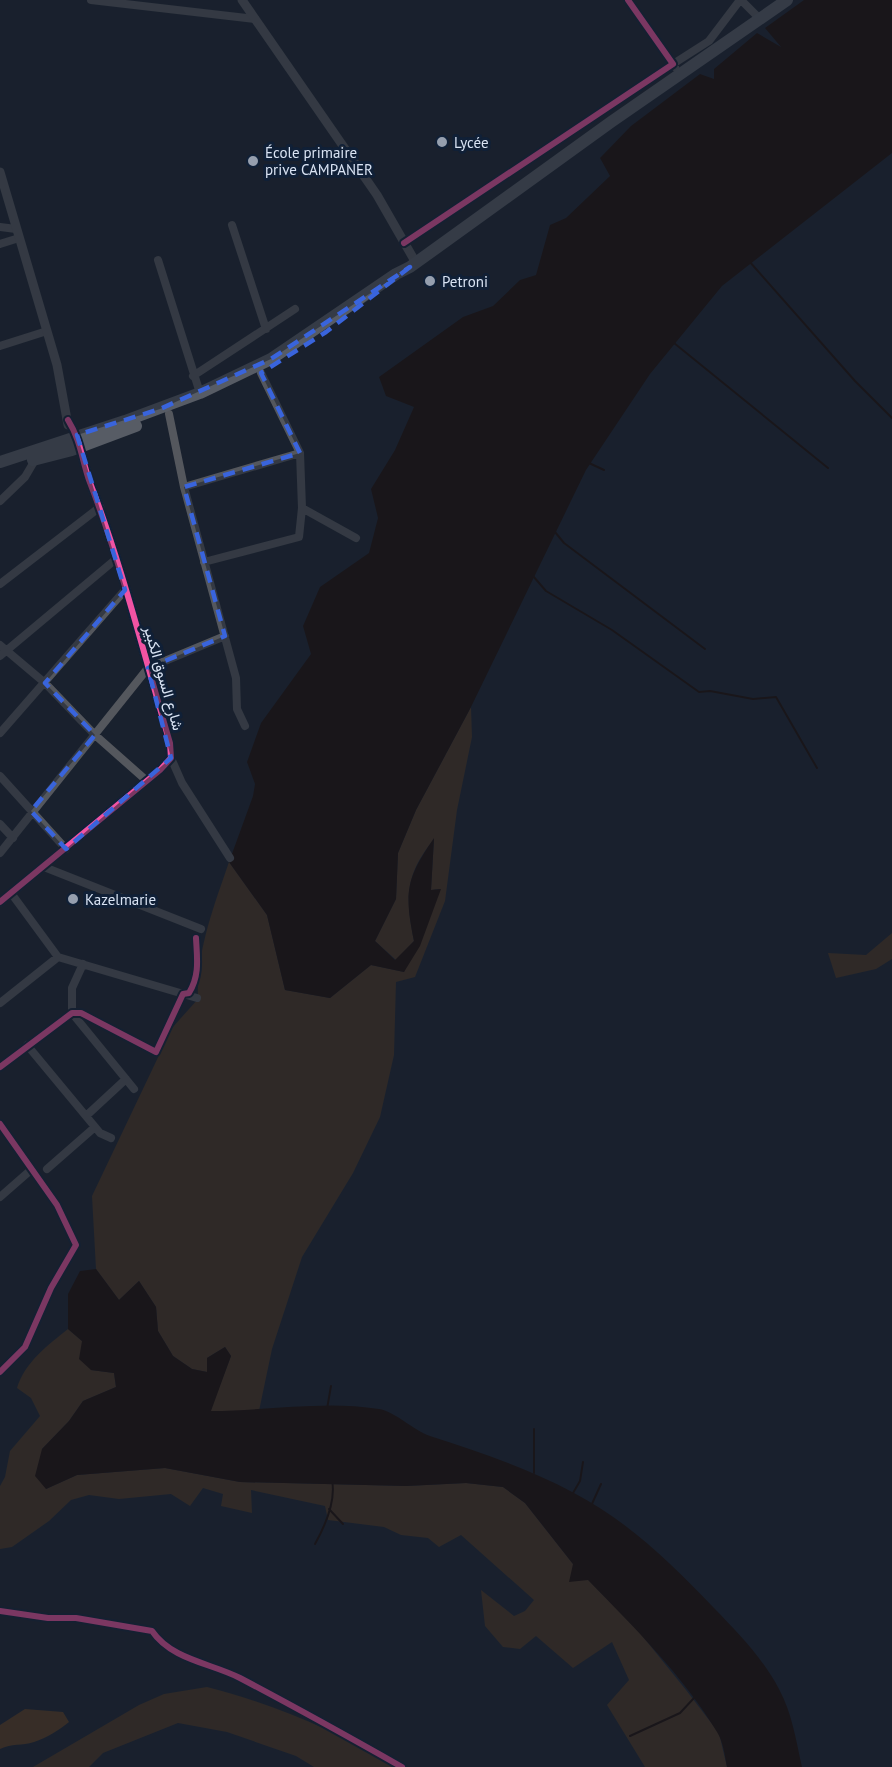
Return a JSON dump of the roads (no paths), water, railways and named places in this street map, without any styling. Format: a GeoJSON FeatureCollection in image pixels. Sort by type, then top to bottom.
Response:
{"type":"FeatureCollection","features":[{"type":"Feature","properties":{"kind":"highway"},"geometry":{"type":"LineString","coordinates":[[0,469],[34,460],[125,421],[200,393],[271,359],[323,327],[396,274],[413,265],[677,69],[787,0]]}},
{"type":"Feature","properties":{"kind":"highway"},"geometry":{"type":"LineString","coordinates":[[0,462],[75,443],[169,414],[261,373],[326,332],[401,278],[413,265]]}},
{"type":"Feature","properties":{"kind":"street"},"geometry":{"type":"LineString","coordinates":[[91,0],[255,19]]}},
{"type":"Feature","properties":{"kind":"street"},"geometry":{"type":"LineString","coordinates":[[242,0],[377,195],[404,243],[413,265]]}},
{"type":"Feature","properties":{"kind":"street"},"geometry":{"type":"LineString","coordinates":[[628,0],[677,69]]}},
{"type":"Feature","properties":{"kind":"street"},"geometry":{"type":"LineString","coordinates":[[404,243],[677,69],[709,41],[741,0],[760,19]]}},
{"type":"Feature","properties":{"kind":"street","name":"شارع السوق الكبير"},"geometry":{"type":"LineString","coordinates":[[0,172],[57,365],[68,420],[100,507],[116,559],[170,743],[171,758]]}},
{"type":"Feature","properties":{"kind":"street"},"geometry":{"type":"LineString","coordinates":[[232,225],[266,328]]}},
{"type":"Feature","properties":{"kind":"street"},"geometry":{"type":"LineString","coordinates":[[0,227],[17,233]]}},
{"type":"Feature","properties":{"kind":"street"},"geometry":{"type":"LineString","coordinates":[[0,244],[17,233]]}},
{"type":"Feature","properties":{"kind":"street"},"geometry":{"type":"LineString","coordinates":[[158,260],[200,393]]}},
{"type":"Feature","properties":{"kind":"street"},"geometry":{"type":"LineString","coordinates":[[194,376],[295,309]]}},
{"type":"Feature","properties":{"kind":"street"},"geometry":{"type":"LineString","coordinates":[[0,346],[47,331]]}},
{"type":"Feature","properties":{"kind":"street"},"geometry":{"type":"LineString","coordinates":[[204,562],[299,537],[302,508],[300,453],[261,373]]}},
{"type":"Feature","properties":{"kind":"street"},"geometry":{"type":"LineString","coordinates":[[169,414],[184,487],[236,678],[237,709],[245,726]]}},
{"type":"Feature","properties":{"kind":"street"},"geometry":{"type":"LineString","coordinates":[[184,487],[300,453]]}},
{"type":"Feature","properties":{"kind":"street"},"geometry":{"type":"LineString","coordinates":[[0,501],[25,477],[34,460]]}},
{"type":"Feature","properties":{"kind":"street"},"geometry":{"type":"LineString","coordinates":[[0,584],[100,507]]}},
{"type":"Feature","properties":{"kind":"street"},"geometry":{"type":"LineString","coordinates":[[302,508],[356,538]]}},
{"type":"Feature","properties":{"kind":"street"},"geometry":{"type":"LineString","coordinates":[[116,559],[2,651],[45,683],[95,735],[147,782]]}},
{"type":"Feature","properties":{"kind":"street"},"geometry":{"type":"LineString","coordinates":[[0,733],[125,590]]}},
{"type":"Feature","properties":{"kind":"street"},"geometry":{"type":"LineString","coordinates":[[0,853],[31,811],[148,668],[225,636]]}},
{"type":"Feature","properties":{"kind":"street"},"geometry":{"type":"LineString","coordinates":[[0,902],[147,782],[171,758],[182,783],[230,858]]}},
{"type":"Feature","properties":{"kind":"street"},"geometry":{"type":"LineString","coordinates":[[0,776],[66,849]]}},
{"type":"Feature","properties":{"kind":"street"},"geometry":{"type":"LineString","coordinates":[[0,824],[13,838]]}},
{"type":"Feature","properties":{"kind":"street"},"geometry":{"type":"LineString","coordinates":[[44,867],[201,929]]}},
{"type":"Feature","properties":{"kind":"street"},"geometry":{"type":"LineString","coordinates":[[11,893],[58,957],[196,999]]}},
{"type":"Feature","properties":{"kind":"street"},"geometry":{"type":"LineString","coordinates":[[183,994],[189,993],[195,983],[196,938]]}},
{"type":"Feature","properties":{"kind":"street"},"geometry":{"type":"LineString","coordinates":[[0,1003],[58,957]]}},
{"type":"Feature","properties":{"kind":"street"},"geometry":{"type":"LineString","coordinates":[[83,964],[72,988],[72,1013],[134,1089]]}},
{"type":"Feature","properties":{"kind":"street"},"geometry":{"type":"LineString","coordinates":[[0,1067],[72,1013],[81,1013],[156,1052],[183,994]]}},
{"type":"Feature","properties":{"kind":"street"},"geometry":{"type":"LineString","coordinates":[[27,1045],[95,1127],[111,1138]]}},
{"type":"Feature","properties":{"kind":"street"},"geometry":{"type":"LineString","coordinates":[[86,1116],[126,1079]]}},
{"type":"Feature","properties":{"kind":"street"},"geometry":{"type":"LineString","coordinates":[[0,1372],[25,1347],[51,1288],[76,1245],[57,1205],[1,1127]]}},
{"type":"Feature","properties":{"kind":"street"},"geometry":{"type":"LineString","coordinates":[[47,1169],[95,1127]]}},
{"type":"Feature","properties":{"kind":"street"},"geometry":{"type":"LineString","coordinates":[[0,1197],[32,1169]]}},
{"type":"Feature","properties":{"kind":"street"},"geometry":{"type":"LineString","coordinates":[[0,1611],[48,1618],[87,1620],[152,1631],[159,1642],[182,1655],[239,1677],[402,1767]]}},
{"type":"Feature","properties":{"kind":"waterway"},"geometry":{"type":"LineString","coordinates":[[749,261],[855,381],[892,418]]}},
{"type":"Feature","properties":{"kind":"waterway"},"geometry":{"type":"LineString","coordinates":[[674,343],[828,468]]}},
{"type":"Feature","properties":{"kind":"waterway"},"geometry":{"type":"LineString","coordinates":[[589,463],[604,470]]}},
{"type":"Feature","properties":{"kind":"waterway"},"geometry":{"type":"LineString","coordinates":[[555,532],[564,543],[705,649]]}},
{"type":"Feature","properties":{"kind":"waterway"},"geometry":{"type":"LineString","coordinates":[[533,576],[546,591],[612,630],[699,692],[710,691],[753,699],[776,697],[817,768]]}},
{"type":"Feature","properties":{"kind":"waterway"},"geometry":{"type":"LineString","coordinates":[[327,1409],[331,1386]]}},
{"type":"Feature","properties":{"kind":"waterway"},"geometry":{"type":"LineString","coordinates":[[534,1429],[534,1473]]}},
{"type":"Feature","properties":{"kind":"waterway"},"geometry":{"type":"LineString","coordinates":[[573,1493],[580,1481],[583,1462]]}},
{"type":"Feature","properties":{"kind":"waterway"},"geometry":{"type":"LineString","coordinates":[[315,1544],[331,1504],[332,1480]]}},
{"type":"Feature","properties":{"kind":"waterway"},"geometry":{"type":"LineString","coordinates":[[591,1506],[601,1484]]}},
{"type":"Feature","properties":{"kind":"waterway"},"geometry":{"type":"LineString","coordinates":[[329,1509],[343,1524]]}},
{"type":"Feature","properties":{"kind":"waterway"},"geometry":{"type":"LineString","coordinates":[[630,1736],[680,1713],[694,1698]]}},
{"type":"Feature","properties":{"kind":"place","name":"Lycée"},"geometry":{"type":"Point","coordinates":[442,142]}},
{"type":"Feature","properties":{"kind":"place","name":"École primaire prive CAMPANER"},"geometry":{"type":"Point","coordinates":[253,161]}},
{"type":"Feature","properties":{"kind":"place","name":"Petroni"},"geometry":{"type":"Point","coordinates":[430,281]}},
{"type":"Feature","properties":{"kind":"place","name":"Kazelmarie"},"geometry":{"type":"Point","coordinates":[73,899]}}]}
